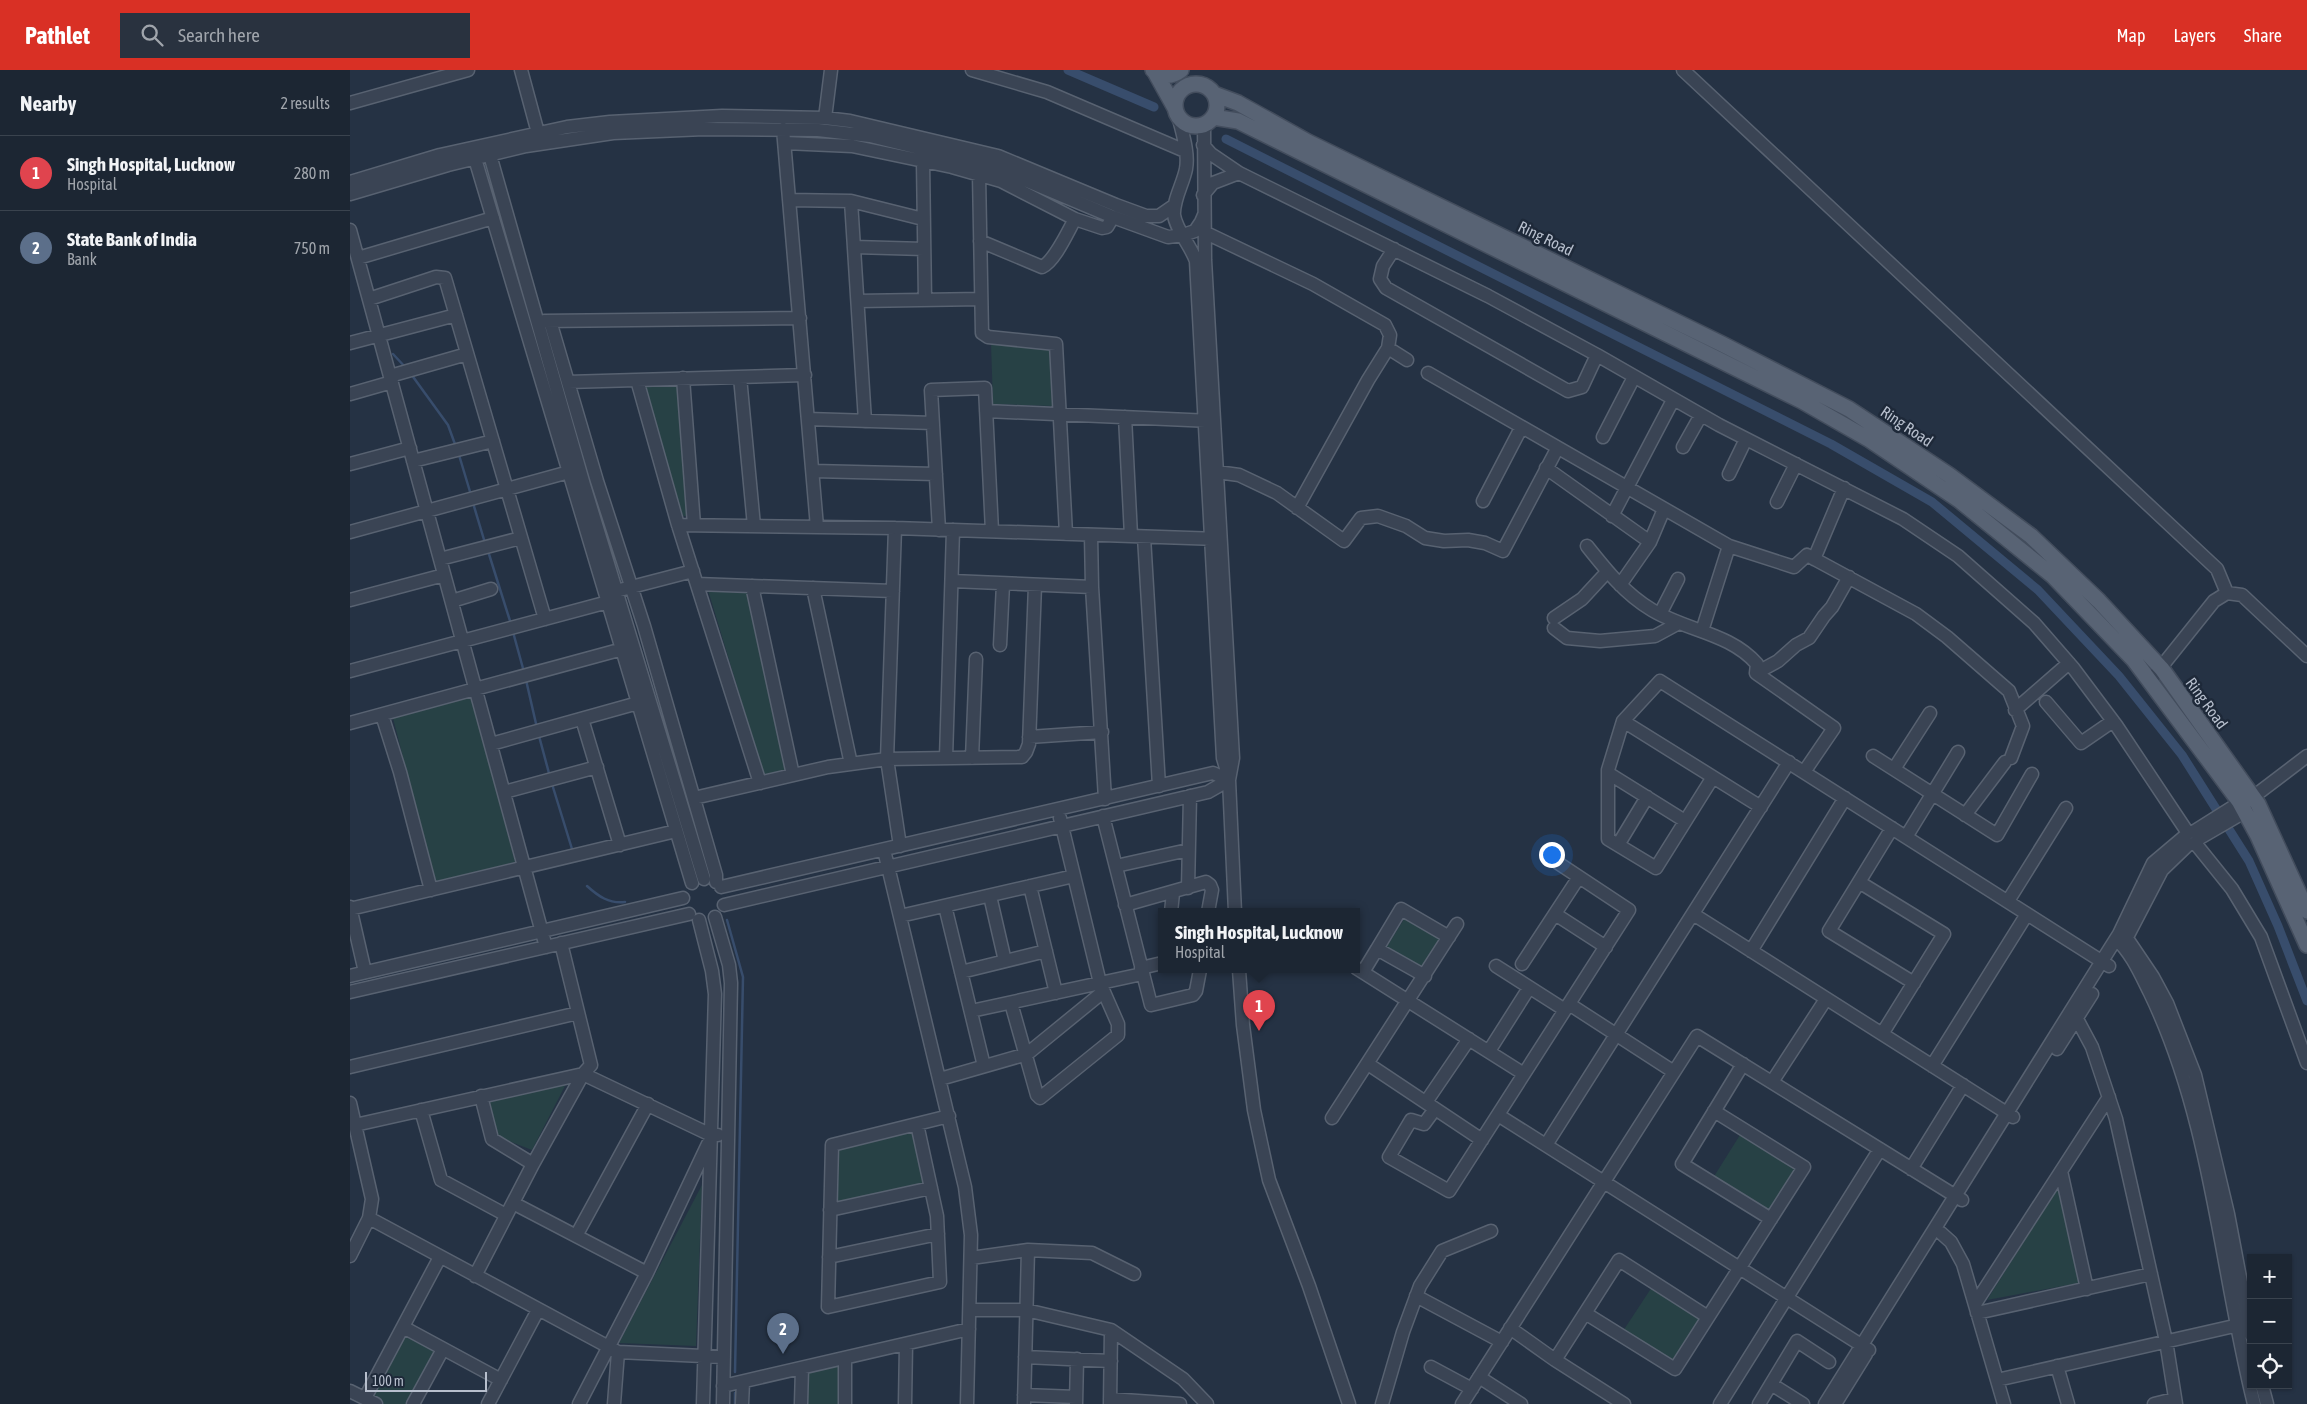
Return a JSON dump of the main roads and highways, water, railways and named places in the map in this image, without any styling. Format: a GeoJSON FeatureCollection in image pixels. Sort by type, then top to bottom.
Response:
{"type":"FeatureCollection","features":[{"type":"Feature","properties":{"kind":"main road"},"geometry":{"type":"LineString","coordinates":[[1154,71],[1163,75],[1171,75],[1181,70]]}},
{"type":"Feature","properties":{"kind":"main road"},"geometry":{"type":"LineString","coordinates":[[1198,70],[1216,101],[1208,120]]}},
{"type":"Feature","properties":{"kind":"main road"},"geometry":{"type":"LineString","coordinates":[[1154,71],[1176,112],[1184,122],[1192,125],[1208,120],[1238,121],[1802,401],[1870,440],[1960,500],[2053,576],[2134,660],[2245,804],[2307,945]]}},
{"type":"Feature","properties":{"kind":"main road"},"geometry":{"type":"LineString","coordinates":[[1176,112],[1175,100],[1184,87],[1192,84],[1211,90]]}},
{"type":"Feature","properties":{"kind":"main road","name":"Ring Road"},"geometry":{"type":"LineString","coordinates":[[1211,90],[1308,142],[1332,152],[1849,409],[1949,475],[2031,536],[2099,601],[2162,669],[2245,804],[2307,911]]}},
{"type":"Feature","properties":{"kind":"waterway"},"geometry":{"type":"LineString","coordinates":[[1068,70],[1154,107]]}},
{"type":"Feature","properties":{"kind":"waterway"},"geometry":{"type":"LineString","coordinates":[[1226,139],[1831,444],[1932,502],[2038,590],[2119,676],[2182,755],[2249,861],[2278,926],[2307,1001]]}},
{"type":"Feature","properties":{"kind":"waterway"},"geometry":{"type":"LineString","coordinates":[[393,354],[406,368]]}},
{"type":"Feature","properties":{"kind":"waterway"},"geometry":{"type":"LineString","coordinates":[[411,374],[448,425],[456,447]]}},
{"type":"Feature","properties":{"kind":"waterway"},"geometry":{"type":"LineString","coordinates":[[459,455],[471,495]]}},
{"type":"Feature","properties":{"kind":"waterway"},"geometry":{"type":"LineString","coordinates":[[473,503],[485,543]]}},
{"type":"Feature","properties":{"kind":"waterway"},"geometry":{"type":"LineString","coordinates":[[488,551],[511,624]]}},
{"type":"Feature","properties":{"kind":"waterway"},"geometry":{"type":"LineString","coordinates":[[513,632],[524,672]]}},
{"type":"Feature","properties":{"kind":"waterway"},"geometry":{"type":"LineString","coordinates":[[526,680],[537,728]]}},
{"type":"Feature","properties":{"kind":"waterway"},"geometry":{"type":"LineString","coordinates":[[539,736],[550,777]]}},
{"type":"Feature","properties":{"kind":"waterway"},"geometry":{"type":"LineString","coordinates":[[552,784],[572,849]]}},
{"type":"Feature","properties":{"kind":"waterway"},"geometry":{"type":"LineString","coordinates":[[587,886],[604,899],[614,902],[625,902]]}},
{"type":"Feature","properties":{"kind":"waterway"},"geometry":{"type":"LineString","coordinates":[[727,920],[743,977],[735,1372]]}},
{"type":"Feature","properties":{"kind":"waterway"},"geometry":{"type":"LineString","coordinates":[[735,1393],[735,1404]]}},
{"type":"Feature","properties":{"kind":"place","name":"Singh Hospital, Lucknow"},"geometry":{"type":"Point","coordinates":[1259,1031]}},
{"type":"Feature","properties":{"kind":"place","name":"State Bank of India"},"geometry":{"type":"Point","coordinates":[783,1354]}}]}
